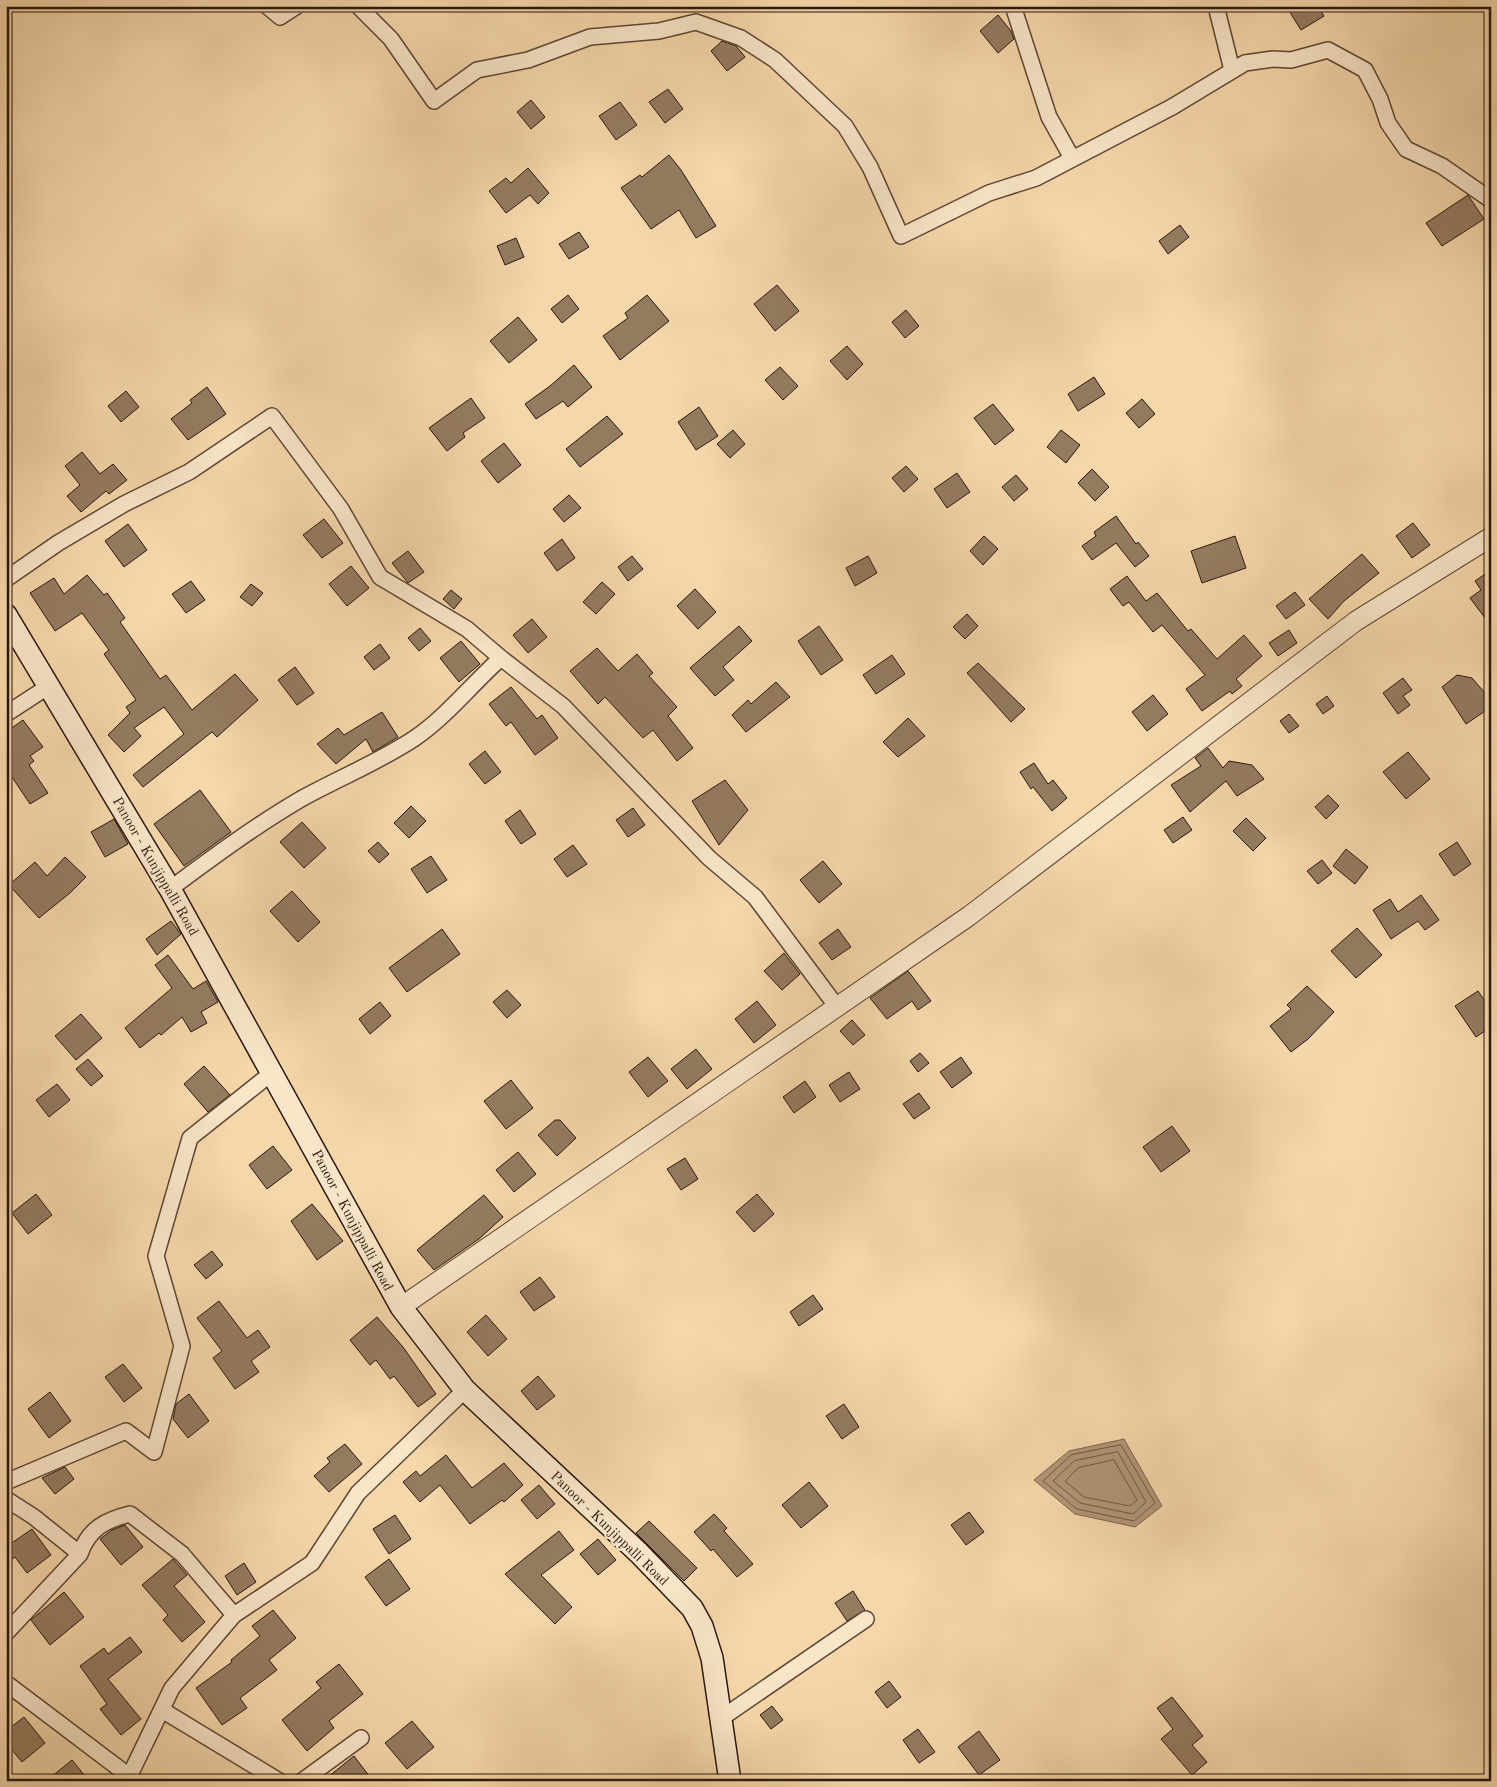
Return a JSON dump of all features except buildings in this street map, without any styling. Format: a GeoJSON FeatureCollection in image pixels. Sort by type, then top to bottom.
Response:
{"type":"FeatureCollection","features":[{"type":"Feature","properties":{"kind":"main road","name":"Panoor - Kunjippalli Road"},"geometry":{"type":"LineString","coordinates":[[6,615],[170,889],[273,1072],[401,1307],[465,1390],[639,1553],[692,1608],[702,1626],[712,1658],[723,1717],[730,1781]]}},
{"type":"Feature","properties":{"kind":"street"},"geometry":{"type":"LineString","coordinates":[[267,6],[280,17],[297,6]]}},
{"type":"Feature","properties":{"kind":"street"},"geometry":{"type":"LineString","coordinates":[[358,6],[391,39],[434,101],[477,70],[528,60],[590,37],[659,30],[696,22],[741,38],[775,60],[844,126],[870,167],[902,236],[989,193],[1036,178],[1172,107],[1245,63],[1273,59],[1290,60],[1328,50],[1365,70],[1380,99],[1388,123],[1406,149],[1442,166],[1491,200]]}},
{"type":"Feature","properties":{"kind":"street"},"geometry":{"type":"LineString","coordinates":[[1013,6],[1049,117],[1072,158]]}},
{"type":"Feature","properties":{"kind":"street"},"geometry":{"type":"LineString","coordinates":[[1216,6],[1232,70]]}},
{"type":"Feature","properties":{"kind":"street"},"geometry":{"type":"LineString","coordinates":[[6,579],[58,543],[124,504],[189,472],[272,416],[340,509],[380,577],[467,629],[563,706],[709,858],[755,897],[837,1007]]}},
{"type":"Feature","properties":{"kind":"street"},"geometry":{"type":"LineString","coordinates":[[401,1307],[969,916],[1356,621],[1491,537]]}},
{"type":"Feature","properties":{"kind":"street"},"geometry":{"type":"LineString","coordinates":[[170,889],[239,837],[303,798],[387,755],[416,737],[471,689],[501,658]]}},
{"type":"Feature","properties":{"kind":"street"},"geometry":{"type":"LineString","coordinates":[[6,714],[49,686]]}},
{"type":"Feature","properties":{"kind":"street"},"geometry":{"type":"LineString","coordinates":[[6,1482],[126,1431],[154,1452],[182,1346],[156,1256],[190,1138],[273,1072]]}},
{"type":"Feature","properties":{"kind":"street"},"geometry":{"type":"LineString","coordinates":[[6,1683],[128,1778],[172,1688],[234,1616],[274,1586],[312,1563],[358,1493],[465,1390]]}},
{"type":"Feature","properties":{"kind":"street"},"geometry":{"type":"LineString","coordinates":[[6,1499],[34,1517],[80,1554]]}},
{"type":"Feature","properties":{"kind":"street"},"geometry":{"type":"LineString","coordinates":[[6,1632],[80,1554],[84,1543],[105,1521],[130,1514],[182,1554],[234,1616]]}},
{"type":"Feature","properties":{"kind":"street"},"geometry":{"type":"LineString","coordinates":[[723,1717],[866,1619]]}},
{"type":"Feature","properties":{"kind":"street"},"geometry":{"type":"LineString","coordinates":[[162,1710],[279,1781]]}},
{"type":"Feature","properties":{"kind":"street"},"geometry":{"type":"LineString","coordinates":[[302,1781],[361,1738]]}},
{"type":"Feature","properties":{"kind":"water"},"geometry":{"type":"Polygon","coordinates":[[[1124,1439],[1162,1506],[1135,1527],[1075,1514],[1034,1480],[1069,1451],[1124,1439]]]}}]}
